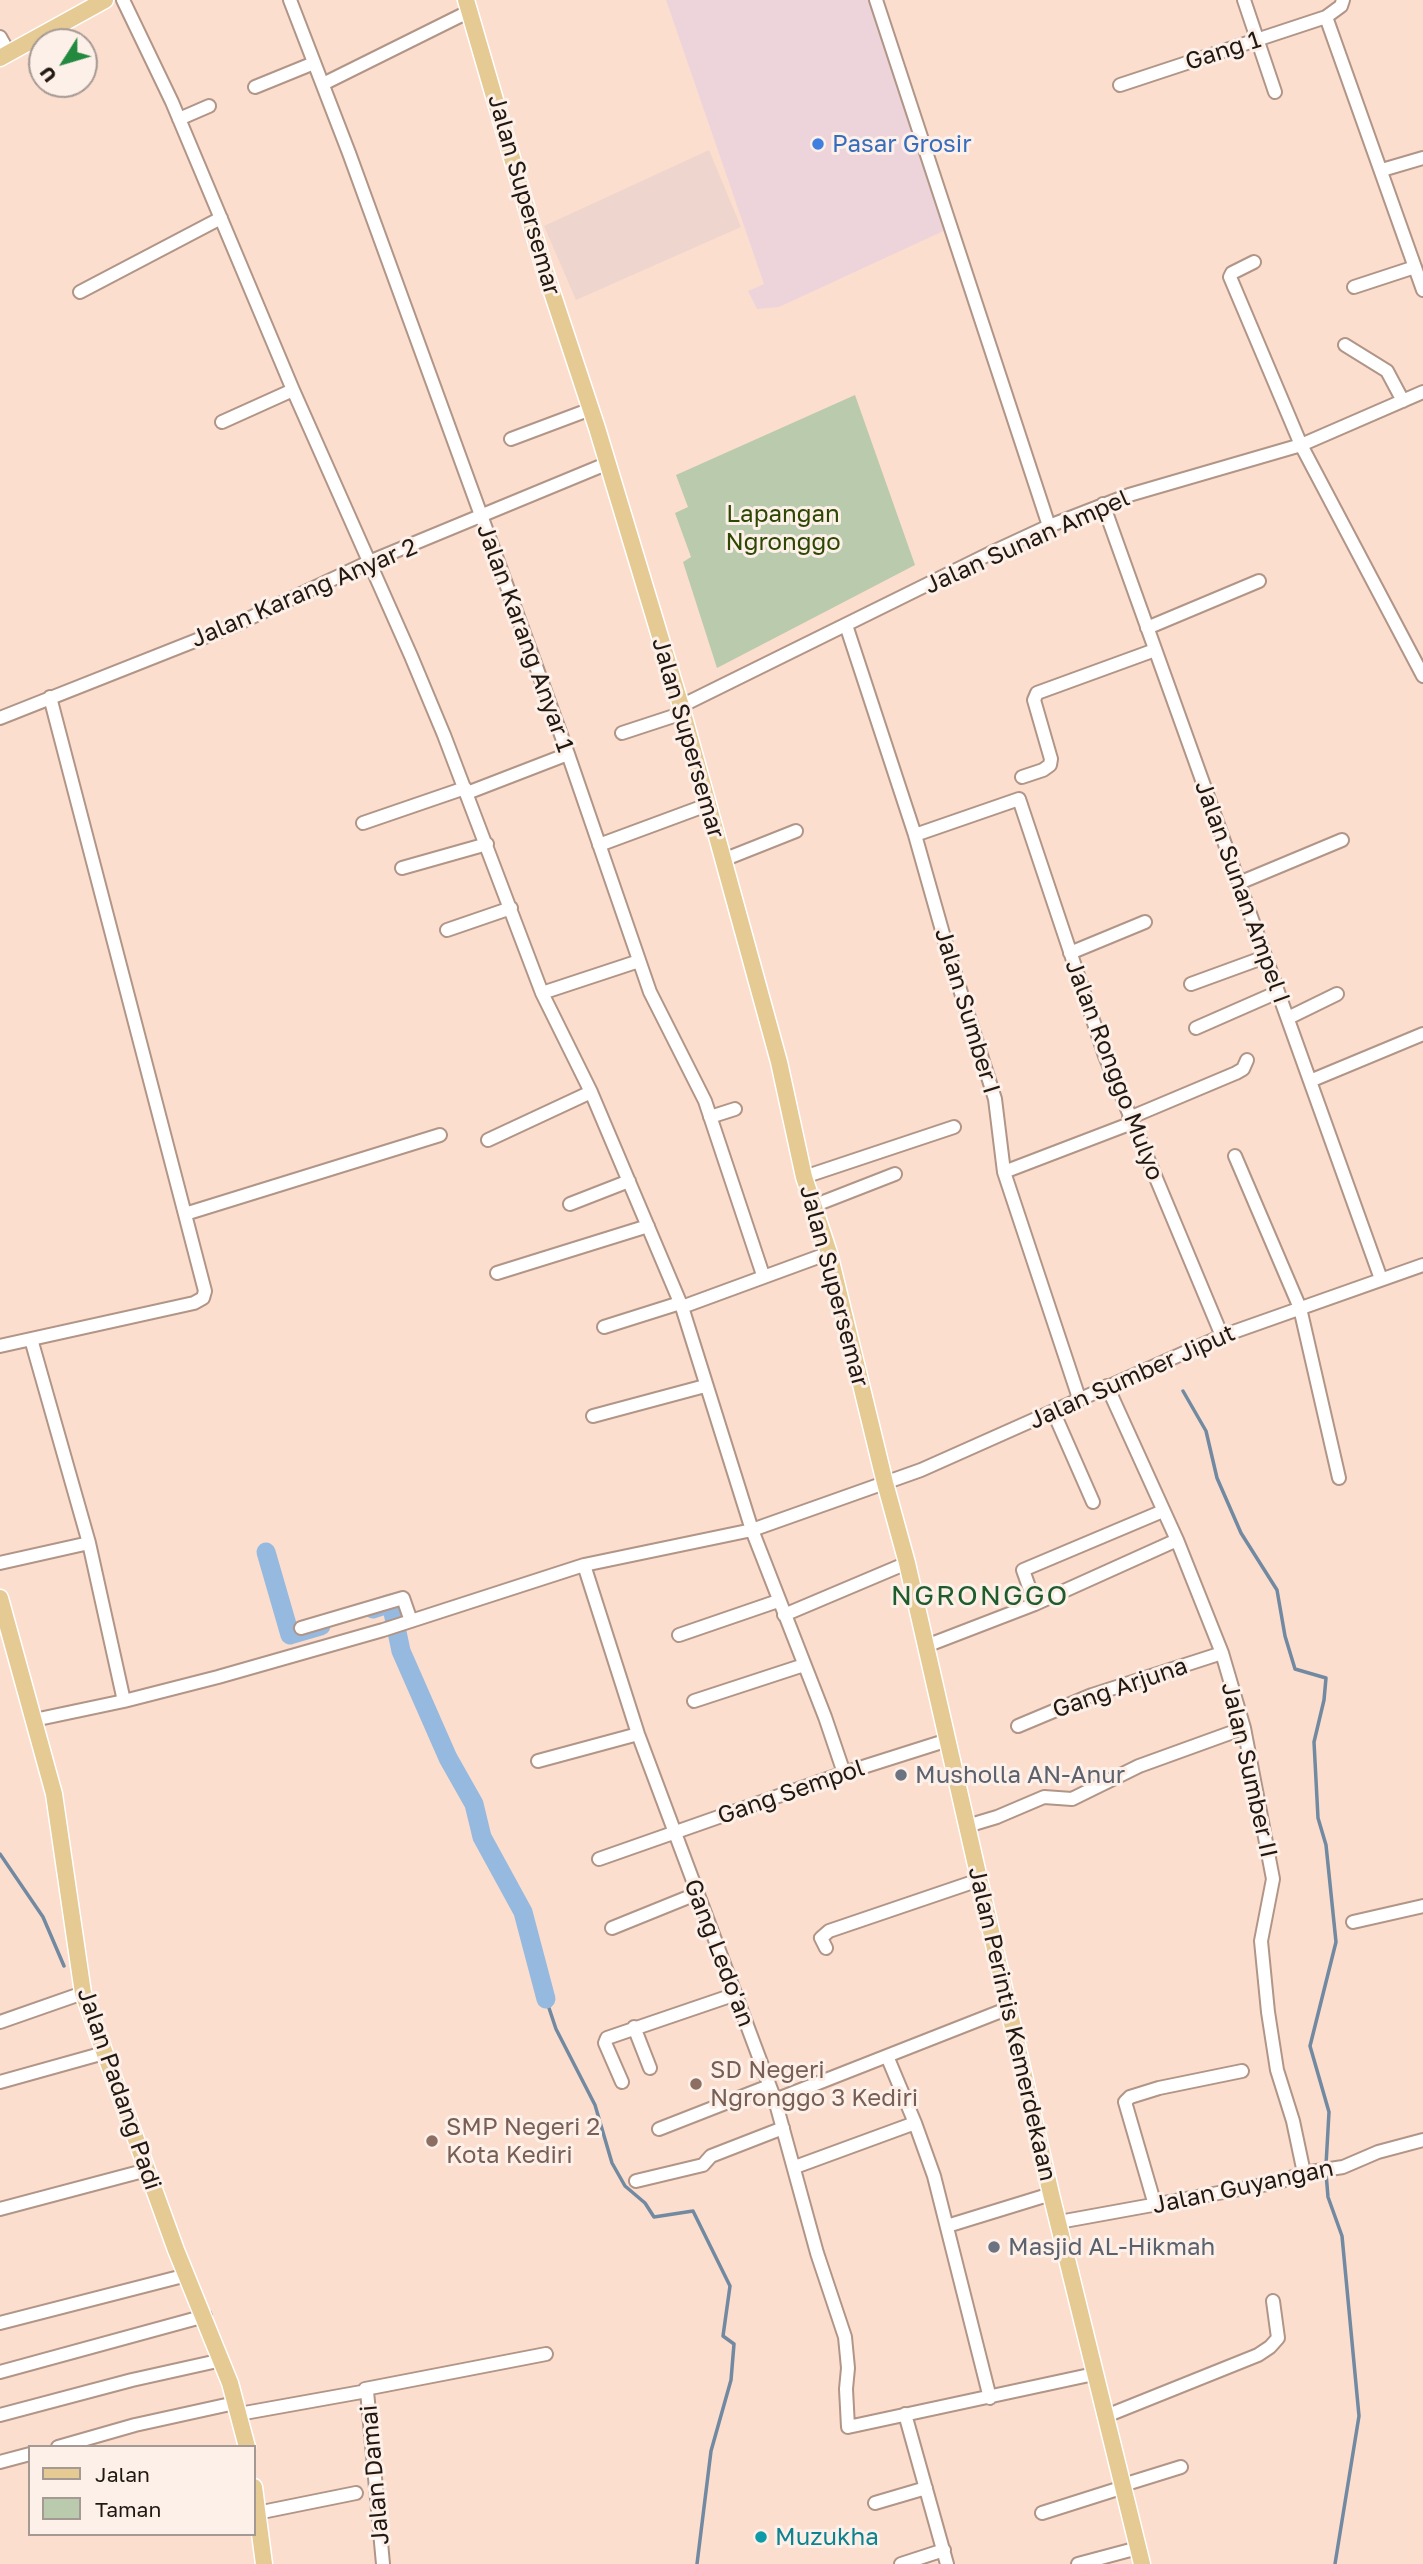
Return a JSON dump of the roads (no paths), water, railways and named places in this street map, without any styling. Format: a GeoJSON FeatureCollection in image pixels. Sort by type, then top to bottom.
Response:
{"type":"FeatureCollection","features":[{"type":"Feature","properties":{"kind":"main road"},"geometry":{"type":"LineString","coordinates":[[4,55],[105,0]]}},
{"type":"Feature","properties":{"kind":"main road","name":"Jalan Supersemar"},"geometry":{"type":"LineString","coordinates":[[468,5],[544,268],[591,409],[682,709],[779,1062],[804,1177],[829,1253],[885,1483]]}},
{"type":"Feature","properties":{"kind":"main road","name":"Jalan Perintis Kemerdekaan"},"geometry":{"type":"LineString","coordinates":[[885,1483],[907,1563],[1051,2194],[1140,2556]]}},
{"type":"Feature","properties":{"kind":"main road","name":"Jalan Padang Padi"},"geometry":{"type":"LineString","coordinates":[[0,1598],[5,1635],[34,1720],[54,1794],[83,1993],[147,2170],[222,2360],[246,2445]]}},
{"type":"Feature","properties":{"kind":"main road"},"geometry":{"type":"LineString","coordinates":[[256,2504],[264,2564]]}},
{"type":"Feature","properties":{"kind":"street"},"geometry":{"type":"LineString","coordinates":[[123,0],[179,120],[293,390],[411,656],[487,844],[542,993],[591,1092],[681,1305],[752,1530],[844,1773]]}},
{"type":"Feature","properties":{"kind":"street","name":"Jalan Karang Anyar 1"},"geometry":{"type":"LineString","coordinates":[[289,0],[323,84],[568,754],[650,992],[705,1101],[763,1275]]}},
{"type":"Feature","properties":{"kind":"street"},"geometry":{"type":"LineString","coordinates":[[876,0],[1049,526]]}},
{"type":"Feature","properties":{"kind":"street"},"geometry":{"type":"LineString","coordinates":[[1244,0],[1275,92]]}},
{"type":"Feature","properties":{"kind":"street"},"geometry":{"type":"LineString","coordinates":[[1343,0],[1340,6],[1326,17],[1423,289]]}},
{"type":"Feature","properties":{"kind":"street"},"geometry":{"type":"LineString","coordinates":[[323,84],[468,5]]}},
{"type":"Feature","properties":{"kind":"street","name":"Gang 1"},"geometry":{"type":"LineString","coordinates":[[1120,85],[1326,17]]}},
{"type":"Feature","properties":{"kind":"street"},"geometry":{"type":"LineString","coordinates":[[0,37],[4,55]]}},
{"type":"Feature","properties":{"kind":"street"},"geometry":{"type":"LineString","coordinates":[[255,87],[314,63]]}},
{"type":"Feature","properties":{"kind":"street"},"geometry":{"type":"LineString","coordinates":[[179,120],[209,106]]}},
{"type":"Feature","properties":{"kind":"street"},"geometry":{"type":"LineString","coordinates":[[1382,170],[1423,158]]}},
{"type":"Feature","properties":{"kind":"street"},"geometry":{"type":"LineString","coordinates":[[80,292],[221,218]]}},
{"type":"Feature","properties":{"kind":"street"},"geometry":{"type":"LineString","coordinates":[[1254,262],[1232,273],[1230,277],[1301,446],[1423,676]]}},
{"type":"Feature","properties":{"kind":"street"},"geometry":{"type":"LineString","coordinates":[[1354,287],[1418,271]]}},
{"type":"Feature","properties":{"kind":"street"},"geometry":{"type":"LineString","coordinates":[[1345,345],[1388,371],[1403,401]]}},
{"type":"Feature","properties":{"kind":"street"},"geometry":{"type":"LineString","coordinates":[[222,422],[293,390]]}},
{"type":"Feature","properties":{"kind":"street","name":"Jalan Sunan Ampel"},"geometry":{"type":"LineString","coordinates":[[622,733],[682,709],[984,556],[1049,526],[1103,504],[1301,446],[1423,392]]}},
{"type":"Feature","properties":{"kind":"street"},"geometry":{"type":"LineString","coordinates":[[511,439],[591,409]]}},
{"type":"Feature","properties":{"kind":"street","name":"Jalan Karang Anyar 2"},"geometry":{"type":"LineString","coordinates":[[0,718],[235,625],[369,562],[606,464]]}},
{"type":"Feature","properties":{"kind":"street","name":"Jalan Sunan Ampel I"},"geometry":{"type":"LineString","coordinates":[[1103,504],[1381,1279]]}},
{"type":"Feature","properties":{"kind":"street"},"geometry":{"type":"LineString","coordinates":[[1147,628],[1259,581]]}},
{"type":"Feature","properties":{"kind":"street","name":"Jalan Sumber I"},"geometry":{"type":"LineString","coordinates":[[846,625],[915,835],[949,955],[995,1099],[1004,1172],[1079,1398]]}},
{"type":"Feature","properties":{"kind":"street"},"geometry":{"type":"LineString","coordinates":[[1022,777],[1048,768],[1051,759],[1034,700],[1037,694],[1155,650]]}},
{"type":"Feature","properties":{"kind":"street"},"geometry":{"type":"LineString","coordinates":[[0,1346],[199,1301],[204,1295],[204,1285],[50,697]]}},
{"type":"Feature","properties":{"kind":"street"},"geometry":{"type":"LineString","coordinates":[[363,823],[568,754]]}},
{"type":"Feature","properties":{"kind":"street","name":"Jalan Ronggo Mulyo"},"geometry":{"type":"LineString","coordinates":[[915,835],[1019,799],[1091,1018],[1130,1121],[1222,1336]]}},
{"type":"Feature","properties":{"kind":"street"},"geometry":{"type":"LineString","coordinates":[[599,845],[707,805]]}},
{"type":"Feature","properties":{"kind":"street"},"geometry":{"type":"LineString","coordinates":[[723,860],[796,831]]}},
{"type":"Feature","properties":{"kind":"street"},"geometry":{"type":"LineString","coordinates":[[1239,883],[1342,840]]}},
{"type":"Feature","properties":{"kind":"street"},"geometry":{"type":"LineString","coordinates":[[402,868],[487,844]]}},
{"type":"Feature","properties":{"kind":"street"},"geometry":{"type":"LineString","coordinates":[[447,930],[511,908]]}},
{"type":"Feature","properties":{"kind":"street"},"geometry":{"type":"LineString","coordinates":[[1070,953],[1145,922]]}},
{"type":"Feature","properties":{"kind":"street"},"geometry":{"type":"LineString","coordinates":[[1191,984],[1265,957]]}},
{"type":"Feature","properties":{"kind":"street"},"geometry":{"type":"LineString","coordinates":[[542,993],[639,961]]}},
{"type":"Feature","properties":{"kind":"street"},"geometry":{"type":"LineString","coordinates":[[1196,1028],[1278,992]]}},
{"type":"Feature","properties":{"kind":"street"},"geometry":{"type":"LineString","coordinates":[[1288,1018],[1337,994]]}},
{"type":"Feature","properties":{"kind":"street"},"geometry":{"type":"LineString","coordinates":[[1310,1081],[1423,1034]]}},
{"type":"Feature","properties":{"kind":"street"},"geometry":{"type":"LineString","coordinates":[[1004,1172],[1130,1121],[1236,1073],[1243,1069],[1247,1060]]}},
{"type":"Feature","properties":{"kind":"street"},"geometry":{"type":"LineString","coordinates":[[488,1140],[591,1092]]}},
{"type":"Feature","properties":{"kind":"street"},"geometry":{"type":"LineString","coordinates":[[710,1117],[734,1109]]}},
{"type":"Feature","properties":{"kind":"street"},"geometry":{"type":"LineString","coordinates":[[804,1177],[954,1127]]}},
{"type":"Feature","properties":{"kind":"street"},"geometry":{"type":"LineString","coordinates":[[185,1214],[440,1135]]}},
{"type":"Feature","properties":{"kind":"street"},"geometry":{"type":"LineString","coordinates":[[1236,1156],[1300,1308],[1339,1478]]}},
{"type":"Feature","properties":{"kind":"street"},"geometry":{"type":"LineString","coordinates":[[813,1206],[895,1174]]}},
{"type":"Feature","properties":{"kind":"street"},"geometry":{"type":"LineString","coordinates":[[570,1204],[629,1181]]}},
{"type":"Feature","properties":{"kind":"street"},"geometry":{"type":"LineString","coordinates":[[497,1273],[648,1226]]}},
{"type":"Feature","properties":{"kind":"street"},"geometry":{"type":"LineString","coordinates":[[604,1326],[681,1305],[829,1253]]}},
{"type":"Feature","properties":{"kind":"street","name":"Jalan Sumber Jiput"},"geometry":{"type":"LineString","coordinates":[[34,1720],[218,1677],[383,1630],[584,1565],[752,1530],[921,1470],[1222,1336],[1423,1265]]}},
{"type":"Feature","properties":{"kind":"street"},"geometry":{"type":"LineString","coordinates":[[31,1339],[89,1543],[124,1701]]}},
{"type":"Feature","properties":{"kind":"street","name":"Jalan Sumber II"},"geometry":{"type":"LineString","coordinates":[[1107,1386],[1177,1540],[1222,1653],[1244,1728],[1273,1879],[1262,1941],[1268,2012],[1277,2070],[1293,2121],[1304,2174]]}},
{"type":"Feature","properties":{"kind":"street"},"geometry":{"type":"LineString","coordinates":[[593,1416],[705,1387]]}},
{"type":"Feature","properties":{"kind":"street"},"geometry":{"type":"LineString","coordinates":[[1053,1411],[1093,1502]]}},
{"type":"Feature","properties":{"kind":"street"},"geometry":{"type":"LineString","coordinates":[[1035,1604],[1023,1570],[1163,1511]]}},
{"type":"Feature","properties":{"kind":"street"},"geometry":{"type":"LineString","coordinates":[[926,1646],[1035,1604],[1177,1540]]}},
{"type":"Feature","properties":{"kind":"street"},"geometry":{"type":"LineString","coordinates":[[0,1563],[89,1543]]}},
{"type":"Feature","properties":{"kind":"street"},"geometry":{"type":"LineString","coordinates":[[784,1615],[907,1563]]}},
{"type":"Feature","properties":{"kind":"street","name":"Gang Ledo'an"},"geometry":{"type":"LineString","coordinates":[[584,1565],[638,1734],[775,2100],[817,2253],[845,2337],[848,2427],[905,2414]]}},
{"type":"Feature","properties":{"kind":"street"},"geometry":{"type":"LineString","coordinates":[[301,1629],[403,1598],[408,1622]]}},
{"type":"Feature","properties":{"kind":"street"},"geometry":{"type":"LineString","coordinates":[[678,1635],[778,1601]]}},
{"type":"Feature","properties":{"kind":"street","name":"Gang Arjuna"},"geometry":{"type":"LineString","coordinates":[[1018,1726],[1092,1695],[1222,1653]]}},
{"type":"Feature","properties":{"kind":"street"},"geometry":{"type":"LineString","coordinates":[[694,1701],[804,1664]]}},
{"type":"Feature","properties":{"kind":"street"},"geometry":{"type":"LineString","coordinates":[[967,1826],[997,1817],[1044,1797],[1072,1799],[1139,1766],[1244,1728]]}},
{"type":"Feature","properties":{"kind":"street"},"geometry":{"type":"LineString","coordinates":[[538,1761],[638,1734]]}},
{"type":"Feature","properties":{"kind":"street","name":"Gang Sempol"},"geometry":{"type":"LineString","coordinates":[[599,1859],[844,1773],[948,1740]]}},
{"type":"Feature","properties":{"kind":"street"},"geometry":{"type":"LineString","coordinates":[[826,1948],[821,1938],[829,1931],[979,1880]]}},
{"type":"Feature","properties":{"kind":"street"},"geometry":{"type":"LineString","coordinates":[[612,1928],[696,1894]]}},
{"type":"Feature","properties":{"kind":"street"},"geometry":{"type":"LineString","coordinates":[[1353,1922],[1423,1906]]}},
{"type":"Feature","properties":{"kind":"street"},"geometry":{"type":"LineString","coordinates":[[0,2022],[83,1993]]}},
{"type":"Feature","properties":{"kind":"street"},"geometry":{"type":"LineString","coordinates":[[622,2082],[605,2040],[609,2036],[736,1994]]}},
{"type":"Feature","properties":{"kind":"street"},"geometry":{"type":"LineString","coordinates":[[775,2100],[1009,2008]]}},
{"type":"Feature","properties":{"kind":"street"},"geometry":{"type":"LineString","coordinates":[[634,2027],[650,2068]]}},
{"type":"Feature","properties":{"kind":"street"},"geometry":{"type":"LineString","coordinates":[[0,2082],[104,2053]]}},
{"type":"Feature","properties":{"kind":"street"},"geometry":{"type":"LineString","coordinates":[[887,2056],[934,2176],[990,2398]]}},
{"type":"Feature","properties":{"kind":"street"},"geometry":{"type":"LineString","coordinates":[[1155,2206],[1125,2104],[1127,2099],[1159,2088],[1242,2071]]}},
{"type":"Feature","properties":{"kind":"street"},"geometry":{"type":"LineString","coordinates":[[659,2129],[769,2086]]}},
{"type":"Feature","properties":{"kind":"street"},"geometry":{"type":"LineString","coordinates":[[795,2167],[915,2123]]}},
{"type":"Feature","properties":{"kind":"street"},"geometry":{"type":"LineString","coordinates":[[636,2182],[703,2165],[710,2156],[783,2128]]}},
{"type":"Feature","properties":{"kind":"street","name":"Jalan Guyangan"},"geometry":{"type":"LineString","coordinates":[[1059,2222],[1271,2184],[1304,2174],[1343,2167],[1378,2152],[1423,2140]]}},
{"type":"Feature","properties":{"kind":"street"},"geometry":{"type":"LineString","coordinates":[[0,2209],[147,2170]]}},
{"type":"Feature","properties":{"kind":"street"},"geometry":{"type":"LineString","coordinates":[[947,2226],[1051,2194]]}},
{"type":"Feature","properties":{"kind":"street"},"geometry":{"type":"LineString","coordinates":[[0,2323],[187,2275]]}},
{"type":"Feature","properties":{"kind":"street"},"geometry":{"type":"LineString","coordinates":[[1106,2416],[1258,2355],[1270,2347],[1278,2338],[1273,2301]]}},
{"type":"Feature","properties":{"kind":"street"},"geometry":{"type":"LineString","coordinates":[[0,2372],[205,2316]]}},
{"type":"Feature","properties":{"kind":"street"},"geometry":{"type":"LineString","coordinates":[[365,2389],[546,2354]]}},
{"type":"Feature","properties":{"kind":"street"},"geometry":{"type":"LineString","coordinates":[[0,2415],[132,2379],[222,2360]]}},
{"type":"Feature","properties":{"kind":"street"},"geometry":{"type":"LineString","coordinates":[[947,2564],[905,2414],[1094,2374]]}},
{"type":"Feature","properties":{"kind":"street","name":"Jalan Damai"},"geometry":{"type":"LineString","coordinates":[[65,2445],[135,2425],[365,2389],[369,2397],[383,2564]]}},
{"type":"Feature","properties":{"kind":"street"},"geometry":{"type":"LineString","coordinates":[[0,2462],[28,2455]]}},
{"type":"Feature","properties":{"kind":"street"},"geometry":{"type":"LineString","coordinates":[[1042,2513],[1181,2467]]}},
{"type":"Feature","properties":{"kind":"street"},"geometry":{"type":"LineString","coordinates":[[875,2503],[926,2488]]}},
{"type":"Feature","properties":{"kind":"street"},"geometry":{"type":"LineString","coordinates":[[257,2513],[356,2493]]}},
{"type":"Feature","properties":{"kind":"street"},"geometry":{"type":"LineString","coordinates":[[901,2564],[944,2550]]}},
{"type":"Feature","properties":{"kind":"street"},"geometry":{"type":"LineString","coordinates":[[1078,2564],[1140,2556]]}},
{"type":"Feature","properties":{"kind":"waterway"},"geometry":{"type":"LineString","coordinates":[[1183,1391],[1206,1431],[1217,1478],[1241,1533],[1277,1590],[1285,1636],[1295,1669],[1326,1678],[1314,1742],[1318,1818],[1326,1845],[1336,1942],[1310,2046],[1329,2112],[1326,2165]]}},
{"type":"Feature","properties":{"kind":"waterway"},"geometry":{"type":"LineString","coordinates":[[266,1552],[290,1635],[321,1626]]}},
{"type":"Feature","properties":{"kind":"waterway"},"geometry":{"type":"LineString","coordinates":[[373,1609],[391,1603],[401,1651],[448,1758],[474,1804],[482,1837],[523,1912],[546,1999]]}},
{"type":"Feature","properties":{"kind":"waterway"},"geometry":{"type":"LineString","coordinates":[[0,1854],[43,1917],[64,1966]]}},
{"type":"Feature","properties":{"kind":"waterway"},"geometry":{"type":"LineString","coordinates":[[546,1999],[556,2029],[595,2105],[612,2163],[625,2186],[645,2203],[654,2217],[693,2211],[730,2286],[723,2336],[734,2344],[731,2380],[711,2451],[697,2564]]}},
{"type":"Feature","properties":{"kind":"waterway"},"geometry":{"type":"LineString","coordinates":[[1326,2173],[1328,2197],[1342,2236],[1359,2416],[1335,2564]]}},
{"type":"Feature","properties":{"kind":"place","name":"Pasar Grosir"},"geometry":{"type":"Point","coordinates":[818,144]}},
{"type":"Feature","properties":{"kind":"place","name":"Musholla AN-Anur"},"geometry":{"type":"Point","coordinates":[901,1775]}},
{"type":"Feature","properties":{"kind":"place","name":"SD Negeri Ngronggo 3 Kediri"},"geometry":{"type":"Point","coordinates":[696,2084]}},
{"type":"Feature","properties":{"kind":"place","name":"SMP Negeri 2 Kota Kediri"},"geometry":{"type":"Point","coordinates":[432,2141]}},
{"type":"Feature","properties":{"kind":"place","name":"Masjid AL-Hikmah"},"geometry":{"type":"Point","coordinates":[994,2247]}},
{"type":"Feature","properties":{"kind":"place","name":"Muzukha"},"geometry":{"type":"Point","coordinates":[761,2537]}},
{"type":"Feature","properties":{"kind":"district","name":"NGRONGGO"},"geometry":{"type":"Point","coordinates":[980,1596]}},
{"type":"Feature","properties":{"kind":"park label","name":"Lapangan Ngronggo"},"geometry":{"type":"Point","coordinates":[783,528]}}]}
